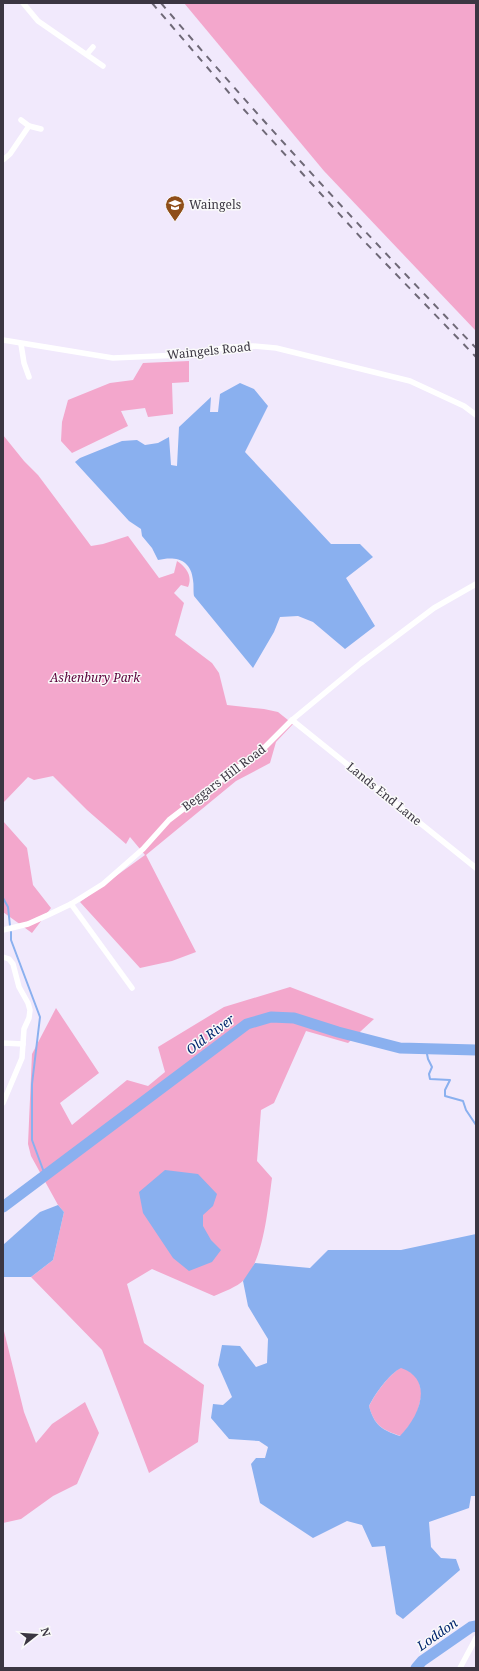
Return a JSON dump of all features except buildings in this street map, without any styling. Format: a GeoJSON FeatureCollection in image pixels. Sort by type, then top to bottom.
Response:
{"type":"FeatureCollection","features":[{"type":"Feature","properties":{"kind":"street"},"geometry":{"type":"LineString","coordinates":[[24,3],[38,21],[103,66]]}},
{"type":"Feature","properties":{"kind":"street"},"geometry":{"type":"LineString","coordinates":[[87,54],[93,47]]}},
{"type":"Feature","properties":{"kind":"street"},"geometry":{"type":"LineString","coordinates":[[21,120],[29,126],[40,129]]}},
{"type":"Feature","properties":{"kind":"street"},"geometry":{"type":"LineString","coordinates":[[3,160],[10,154],[29,126]]}},
{"type":"Feature","properties":{"kind":"street","name":"Waingels Road"},"geometry":{"type":"LineString","coordinates":[[3,340],[113,358],[180,355],[231,347],[276,348],[410,381],[464,406],[476,415]]}},
{"type":"Feature","properties":{"kind":"street"},"geometry":{"type":"LineString","coordinates":[[21,344],[24,363],[29,377]]}},
{"type":"Feature","properties":{"kind":"street","name":"Beggars Hill Road"},"geometry":{"type":"LineString","coordinates":[[3,930],[28,924],[71,904],[103,884],[143,849],[169,820],[234,770],[259,753],[292,720],[361,663],[434,608],[476,584]]}},
{"type":"Feature","properties":{"kind":"street","name":"Lands End Lane"},"geometry":{"type":"LineString","coordinates":[[292,720],[476,868]]}},
{"type":"Feature","properties":{"kind":"street"},"geometry":{"type":"LineString","coordinates":[[71,904],[132,988]]}},
{"type":"Feature","properties":{"kind":"street"},"geometry":{"type":"LineString","coordinates":[[3,957],[9,959],[13,964],[19,987],[29,1007],[30,1015],[24,1029],[22,1058],[3,1103]]}},
{"type":"Feature","properties":{"kind":"street"},"geometry":{"type":"LineString","coordinates":[[3,1043],[23,1044]]}},
{"type":"Feature","properties":{"kind":"street"},"geometry":{"type":"LineString","coordinates":[[460,1668],[476,1638]]}},
{"type":"Feature","properties":{"kind":"green space"},"geometry":{"type":"Polygon","coordinates":[[[184,3],[476,3],[476,331],[324,171],[184,3]]]}},
{"type":"Feature","properties":{"kind":"green space"},"geometry":{"type":"Polygon","coordinates":[[[189,361],[189,382],[172,383],[173,414],[148,417],[145,408],[121,411],[128,426],[72,453],[61,441],[62,422],[68,400],[110,383],[133,380],[143,363],[189,361]]]}},
{"type":"Feature","properties":{"kind":"green space","name":"Ashenbury Park"},"geometry":{"type":"Polygon","coordinates":[[[3,435],[24,461],[38,475],[91,546],[103,544],[128,536],[159,578],[174,573],[177,561],[183,566],[188,572],[190,579],[188,587],[181,585],[174,593],[184,603],[175,635],[212,663],[219,673],[227,705],[278,712],[293,724],[276,742],[270,763],[236,781],[146,855],[196,952],[172,961],[140,968],[80,902],[145,855],[130,837],[126,844],[87,810],[53,776],[34,780],[28,777],[3,803],[3,435]]]}},
{"type":"Feature","properties":{"kind":"green space"},"geometry":{"type":"Polygon","coordinates":[[[3,821],[27,848],[33,885],[51,908],[32,933],[3,912],[3,821]]]}},
{"type":"Feature","properties":{"kind":"green space"},"geometry":{"type":"Polygon","coordinates":[[[290,987],[374,1019],[348,1043],[306,1031],[274,1103],[261,1110],[257,1161],[272,1178],[267,1217],[261,1246],[251,1271],[244,1280],[234,1287],[214,1296],[152,1269],[127,1284],[144,1343],[204,1385],[198,1442],[149,1473],[102,1350],[31,1277],[53,1260],[64,1212],[58,1205],[31,1156],[28,1144],[32,1054],[56,1008],[99,1073],[60,1103],[72,1125],[127,1080],[148,1086],[165,1072],[158,1047],[224,1007],[290,987]]]}},
{"type":"Feature","properties":{"kind":"green space"},"geometry":{"type":"Polygon","coordinates":[[[3,1327],[24,1412],[36,1443],[52,1424],[85,1402],[99,1433],[77,1484],[53,1496],[21,1519],[3,1523],[3,1327]]]}},
{"type":"Feature","properties":{"kind":"green space"},"geometry":{"type":"Polygon","coordinates":[[[401,1367],[418,1378],[422,1394],[416,1417],[401,1436],[380,1426],[373,1418],[369,1406],[383,1385],[401,1367]]]}},
{"type":"Feature","properties":{"kind":"water"},"geometry":{"type":"Polygon","coordinates":[[[240,383],[254,389],[268,406],[245,452],[331,544],[360,544],[373,557],[346,578],[375,626],[345,649],[313,622],[298,616],[280,617],[274,632],[253,668],[194,596],[192,573],[186,563],[170,558],[158,560],[152,548],[142,536],[141,529],[129,521],[75,462],[80,458],[122,441],[137,440],[145,445],[158,443],[169,437],[171,465],[177,466],[179,427],[211,397],[210,412],[218,412],[220,394],[240,383]]]}},
{"type":"Feature","properties":{"kind":"water"},"geometry":{"type":"Polygon","coordinates":[[[165,1170],[198,1174],[217,1194],[213,1206],[203,1215],[203,1226],[211,1240],[221,1250],[212,1262],[189,1271],[173,1258],[143,1213],[139,1192],[165,1170]]]}},
{"type":"Feature","properties":{"kind":"water"},"geometry":{"type":"Polygon","coordinates":[[[58,1205],[64,1212],[53,1260],[31,1277],[3,1277],[3,1245],[40,1212],[58,1205]]]}},
{"type":"Feature","properties":{"kind":"water"},"geometry":{"type":"Polygon","coordinates":[[[476,1234],[476,1496],[471,1496],[469,1508],[429,1522],[431,1547],[441,1558],[456,1559],[460,1570],[403,1619],[396,1614],[385,1546],[372,1547],[362,1525],[347,1521],[313,1538],[260,1503],[251,1464],[256,1458],[265,1458],[268,1447],[259,1441],[229,1439],[211,1418],[213,1404],[223,1405],[232,1397],[218,1365],[222,1345],[240,1346],[256,1367],[267,1363],[268,1339],[248,1306],[243,1281],[255,1263],[310,1268],[328,1250],[401,1250],[476,1234]],[[401,1368],[396,1371],[383,1385],[369,1406],[373,1418],[380,1426],[400,1436],[413,1419],[418,1409],[420,1399],[421,1390],[418,1381],[411,1374],[401,1368]]]}},
{"type":"Feature","properties":{"kind":"waterway"},"geometry":{"type":"LineString","coordinates":[[3,898],[8,907],[10,926]]}},
{"type":"Feature","properties":{"kind":"waterway"},"geometry":{"type":"LineString","coordinates":[[11,932],[11,940],[40,1017],[32,1084],[32,1140],[45,1175]]}},
{"type":"Feature","properties":{"kind":"waterway","name":"Old River"},"geometry":{"type":"LineString","coordinates":[[3,1207],[247,1024],[271,1017],[294,1018],[338,1032],[400,1048],[476,1050]]}},
{"type":"Feature","properties":{"kind":"waterway"},"geometry":{"type":"LineString","coordinates":[[426,1049],[428,1059],[432,1067],[429,1074],[430,1079],[450,1080],[445,1090],[445,1096],[463,1101],[466,1110],[476,1125]]}},
{"type":"Feature","properties":{"kind":"waterway","name":"Loddon"},"geometry":{"type":"LineString","coordinates":[[416,1668],[422,1661],[471,1627],[476,1626]]}},
{"type":"Feature","properties":{"kind":"railway"},"geometry":{"type":"LineString","coordinates":[[152,3],[237,102],[364,241],[476,357]]}},
{"type":"Feature","properties":{"kind":"railway"},"geometry":{"type":"LineString","coordinates":[[161,3],[316,178],[395,264],[476,348]]}},
{"type":"Feature","properties":{"kind":"place","name":"Waingels"},"geometry":{"type":"Point","coordinates":[175,222]}}]}
